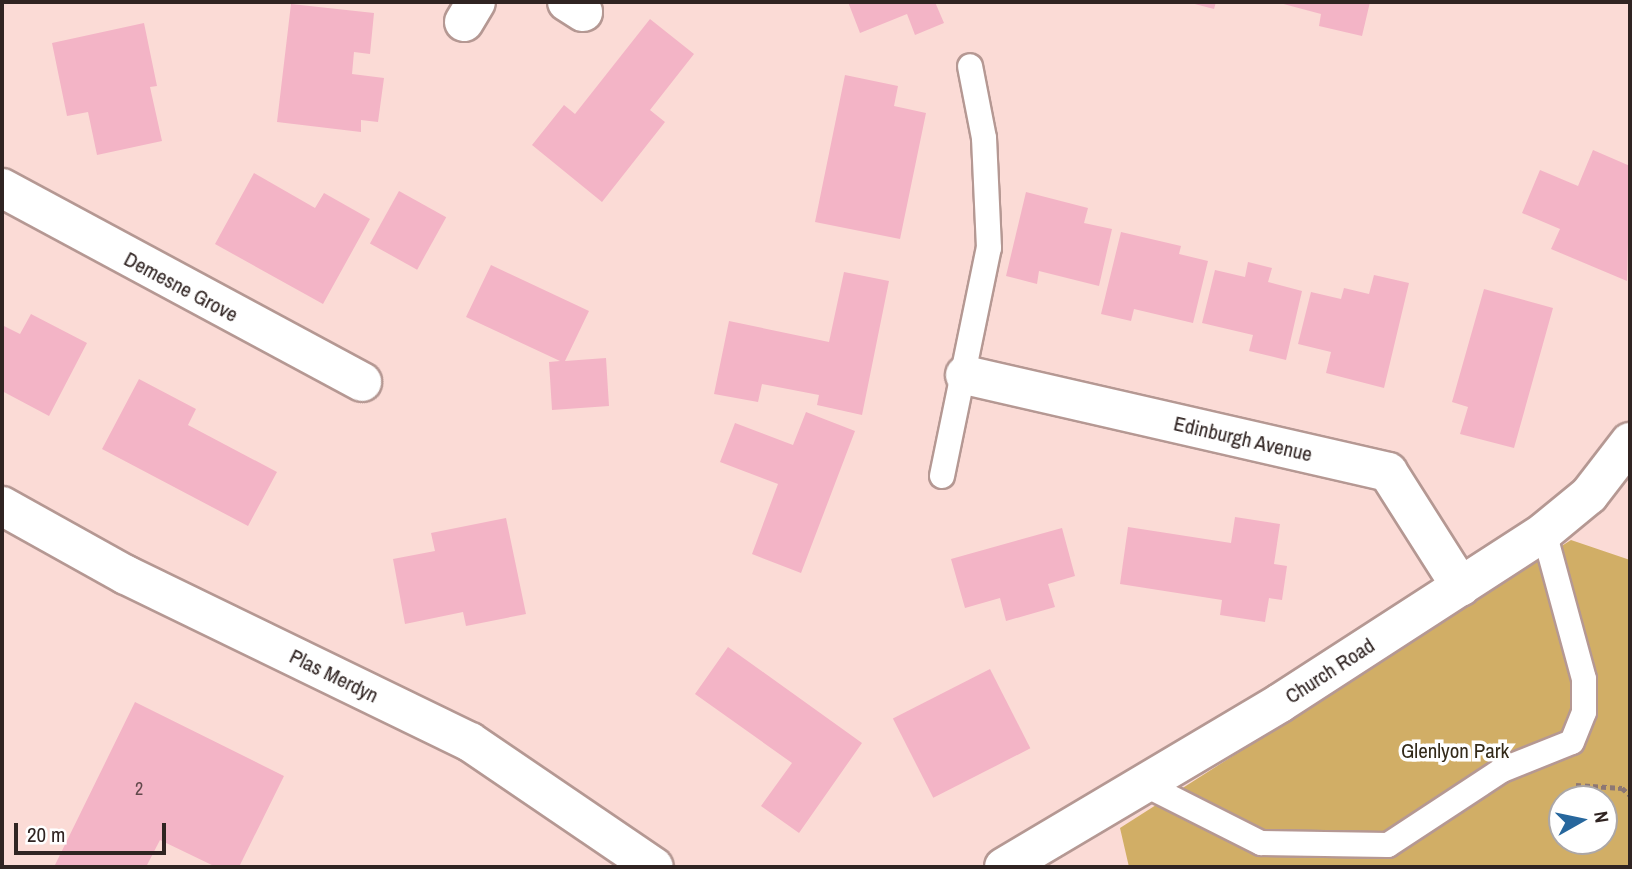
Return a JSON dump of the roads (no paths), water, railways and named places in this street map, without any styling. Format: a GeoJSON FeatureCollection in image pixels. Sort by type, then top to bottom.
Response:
{"type":"FeatureCollection","features":[{"type":"Feature","properties":{"kind":"street","name":"Demesne Grove"},"geometry":{"type":"LineString","coordinates":[[2,188],[362,382]]}},
{"type":"Feature","properties":{"kind":"street","name":"Edinburgh Avenue"},"geometry":{"type":"LineString","coordinates":[[965,375],[1388,472],[1461,587]]}},
{"type":"Feature","properties":{"kind":"street","name":"Church Road"},"geometry":{"type":"LineString","coordinates":[[1004,867],[1146,785],[1544,532],[1589,495],[1630,442]]}},
{"type":"Feature","properties":{"kind":"street","name":"Plas Merdyn"},"geometry":{"type":"LineString","coordinates":[[2,506],[126,575],[470,742],[654,867]]}},
{"type":"Feature","properties":{"kind":"lane"},"geometry":{"type":"LineString","coordinates":[[942,476],[965,375],[989,248],[985,138],[970,66]]}},
{"type":"Feature","properties":{"kind":"lane"},"geometry":{"type":"LineString","coordinates":[[1146,785],[1261,843],[1388,845],[1502,770],[1572,742],[1584,712],[1584,679],[1544,532]]}},
{"type":"Feature","properties":{"kind":"park label","name":"Glenlyon Park"},"geometry":{"type":"Point","coordinates":[1455,751]}}]}
